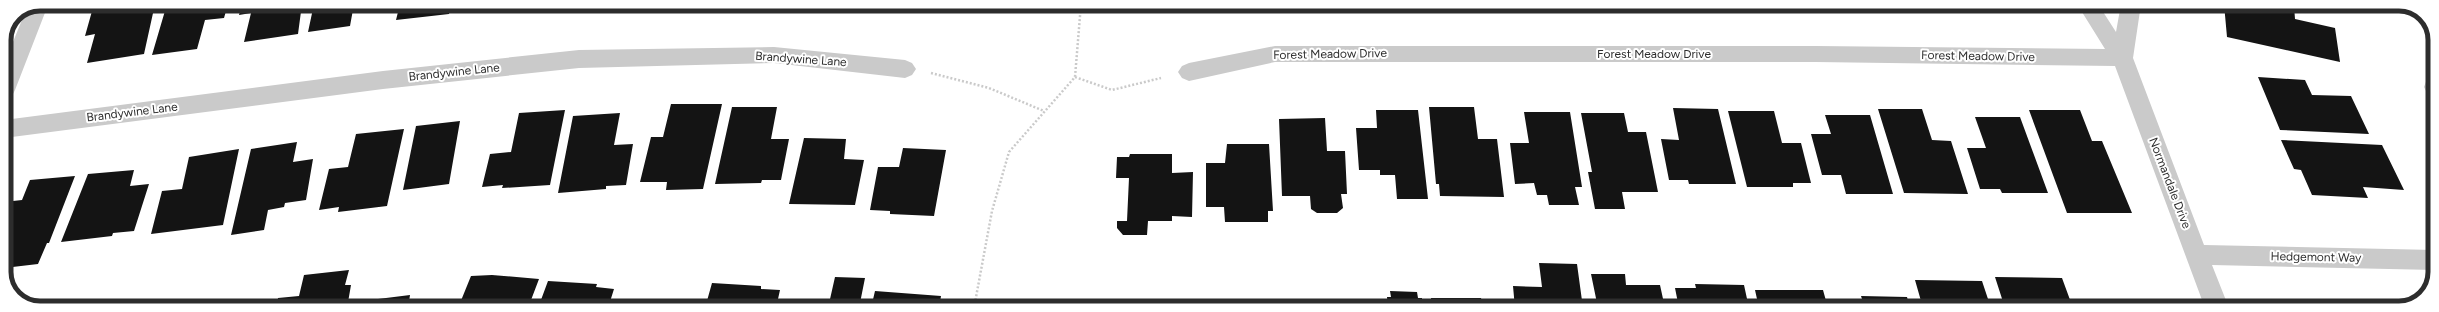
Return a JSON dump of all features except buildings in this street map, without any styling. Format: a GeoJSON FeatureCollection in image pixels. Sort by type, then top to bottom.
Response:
{"type":"FeatureCollection","features":[{"type":"Feature","properties":{"kind":"street","name":"Normandale Drive"},"geometry":{"type":"LineString","coordinates":[[2092,11],[2122,58],[2214,301]]}},
{"type":"Feature","properties":{"kind":"street"},"geometry":{"type":"LineString","coordinates":[[2122,58],[2130,11]]}},
{"type":"Feature","properties":{"kind":"street"},"geometry":{"type":"LineString","coordinates":[[11,72],[35,12]]}},
{"type":"Feature","properties":{"kind":"street","name":"Forest Meadow Drive"},"geometry":{"type":"LineString","coordinates":[[1189,72],[1275,54],[1816,54],[2122,58]]}},
{"type":"Feature","properties":{"kind":"street","name":"Brandywine Lane"},"geometry":{"type":"LineString","coordinates":[[11,128],[383,80],[579,60],[774,55],[905,69]]}},
{"type":"Feature","properties":{"kind":"street","name":"Hedgemont Way"},"geometry":{"type":"LineString","coordinates":[[2198,255],[2428,260]]}},
{"type":"Feature","properties":{"kind":"path"},"geometry":{"type":"LineString","coordinates":[[975,301],[992,211],[1009,152],[1075,77],[1080,11]]}},
{"type":"Feature","properties":{"kind":"path"},"geometry":{"type":"LineString","coordinates":[[905,69],[967,80],[1001,91],[1044,111]]}},
{"type":"Feature","properties":{"kind":"path"},"geometry":{"type":"LineString","coordinates":[[1075,77],[1112,90],[1189,72]]}}]}
